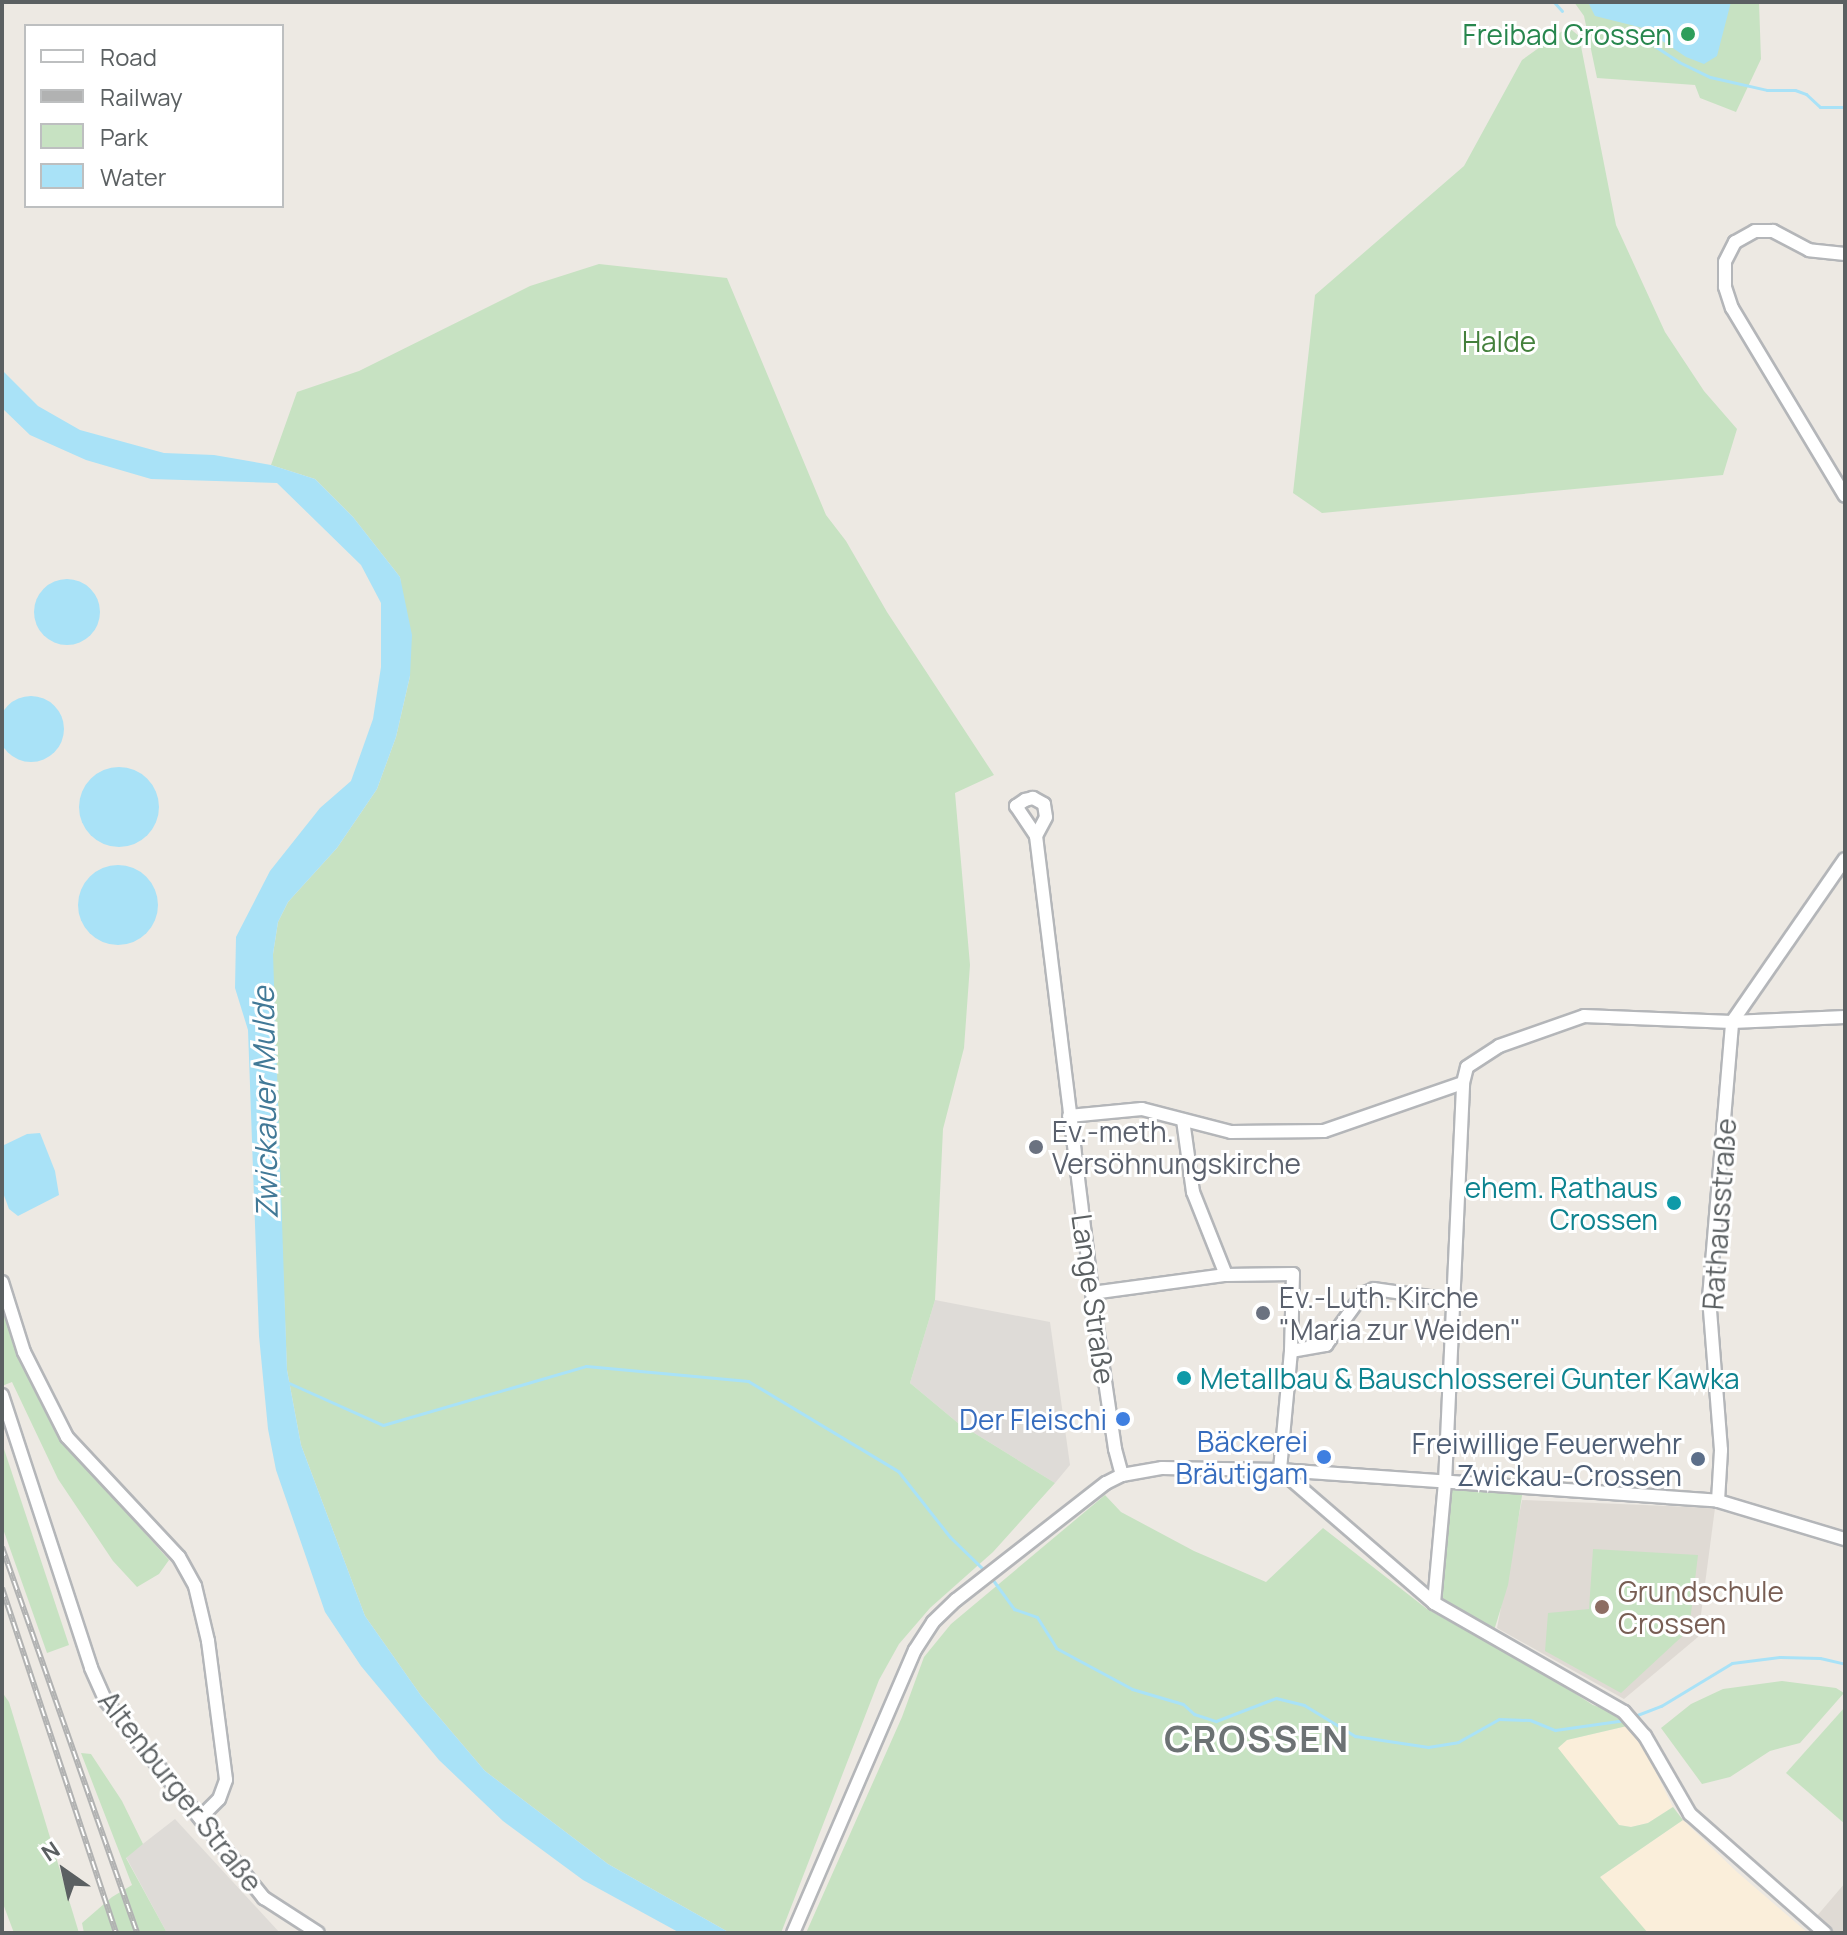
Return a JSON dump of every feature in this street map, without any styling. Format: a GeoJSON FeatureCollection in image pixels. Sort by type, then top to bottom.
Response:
{"type":"FeatureCollection","features":[{"type":"Feature","properties":{"kind":"street"},"geometry":{"type":"LineString","coordinates":[[1845,254],[1809,250],[1773,231],[1755,231],[1735,242],[1725,262],[1725,287],[1732,308],[1845,496]]}},
{"type":"Feature","properties":{"kind":"street","name":"Lange Straße"},"geometry":{"type":"LineString","coordinates":[[1036,836],[1092,1293],[1115,1449],[1122,1475]]}},
{"type":"Feature","properties":{"kind":"street"},"geometry":{"type":"LineString","coordinates":[[1732,1022],[1845,859]]}},
{"type":"Feature","properties":{"kind":"street"},"geometry":{"type":"LineString","coordinates":[[1434,1603],[1445,1483],[1451,1300],[1463,1083],[1467,1067],[1499,1046],[1584,1016],[1732,1022],[1845,1017]]}},
{"type":"Feature","properties":{"kind":"street","name":"Rathausstraße"},"geometry":{"type":"LineString","coordinates":[[1718,1501],[1721,1450],[1709,1298],[1732,1022]]}},
{"type":"Feature","properties":{"kind":"street"},"geometry":{"type":"LineString","coordinates":[[1069,1116],[1142,1109],[1231,1132],[1324,1131],[1463,1083]]}},
{"type":"Feature","properties":{"kind":"street"},"geometry":{"type":"LineString","coordinates":[[1183,1120],[1193,1192],[1226,1275]]}},
{"type":"Feature","properties":{"kind":"street"},"geometry":{"type":"LineString","coordinates":[[1092,1293],[1226,1275],[1293,1274],[1291,1351],[1280,1470]]}},
{"type":"Feature","properties":{"kind":"street"},"geometry":{"type":"LineString","coordinates":[[2,1282],[24,1352],[67,1437],[179,1557],[195,1586],[208,1641],[226,1780],[219,1799],[200,1818]]}},
{"type":"Feature","properties":{"kind":"street"},"geometry":{"type":"LineString","coordinates":[[1291,1351],[1326,1345],[1363,1294],[1374,1289],[1451,1300]]}},
{"type":"Feature","properties":{"kind":"street","name":"Altenburger Straße"},"geometry":{"type":"LineString","coordinates":[[2,1395],[91,1668],[106,1701],[264,1898],[318,1933]]}},
{"type":"Feature","properties":{"kind":"street"},"geometry":{"type":"LineString","coordinates":[[793,1933],[915,1650],[933,1622],[1018,1551],[1106,1483],[1122,1475],[1162,1468],[1280,1470],[1718,1501],[1845,1539]]}},
{"type":"Feature","properties":{"kind":"street"},"geometry":{"type":"LineString","coordinates":[[1280,1470],[1434,1603],[1624,1712],[1636,1725],[1690,1814],[1825,1933]]}},
{"type":"Feature","properties":{"kind":"shaded area"},"geometry":{"type":"Polygon","coordinates":[[[935,1300],[1050,1322],[1070,1465],[1055,1483],[958,1423],[910,1383],[935,1300]]]}},
{"type":"Feature","properties":{"kind":"shaded area","name":"Grundschule Crossen"},"geometry":{"type":"Polygon","coordinates":[[[1522,1500],[1715,1508],[1698,1637],[1624,1699],[1497,1628],[1522,1500]]]}},
{"type":"Feature","properties":{"kind":"shaded area"},"geometry":{"type":"Polygon","coordinates":[[[1627,1726],[1643,1746],[1673,1807],[1648,1823],[1631,1827],[1619,1825],[1611,1817],[1557,1748],[1566,1740],[1627,1726]]]}},
{"type":"Feature","properties":{"kind":"shaded area"},"geometry":{"type":"Polygon","coordinates":[[[175,1819],[280,1933],[167,1933],[126,1857],[175,1819]]]}},
{"type":"Feature","properties":{"kind":"shaded area"},"geometry":{"type":"Polygon","coordinates":[[[1683,1820],[1808,1933],[1648,1933],[1642,1929],[1600,1877],[1683,1820]]]}},
{"type":"Feature","properties":{"kind":"shaded area"},"geometry":{"type":"Polygon","coordinates":[[[1845,1883],[1845,1933],[1835,1933],[1816,1917],[1845,1883]]]}},
{"type":"Feature","properties":{"kind":"green space"},"geometry":{"type":"Polygon","coordinates":[[[1574,2],[1759,2],[1761,59],[1736,112],[1700,98],[1695,85],[1597,78],[1584,16],[1574,2]]]}},
{"type":"Feature","properties":{"kind":"green space","name":"Halde"},"geometry":{"type":"Polygon","coordinates":[[[1568,27],[1579,36],[1616,225],[1665,332],[1704,391],[1737,429],[1723,475],[1322,513],[1293,493],[1315,295],[1464,166],[1522,60],[1568,27]]]}},
{"type":"Feature","properties":{"kind":"green space"},"geometry":{"type":"Polygon","coordinates":[[[599,264],[727,278],[826,515],[846,541],[887,612],[994,775],[955,793],[970,965],[964,1048],[943,1129],[935,1300],[910,1383],[958,1423],[1055,1483],[993,1552],[930,1608],[899,1644],[879,1680],[781,1933],[730,1933],[608,1864],[485,1771],[422,1697],[365,1616],[301,1445],[287,1370],[273,1014],[273,954],[278,922],[288,902],[337,848],[377,789],[396,737],[410,676],[400,577],[353,517],[315,479],[271,465],[297,392],[359,371],[530,286],[599,264]]]}},
{"type":"Feature","properties":{"kind":"green space"},"geometry":{"type":"Polygon","coordinates":[[[2,1297],[52,1417],[80,1461],[169,1560],[159,1574],[137,1587],[113,1561],[58,1479],[12,1382],[2,1386],[2,1297]]]}},
{"type":"Feature","properties":{"kind":"green space"},"geometry":{"type":"Polygon","coordinates":[[[2,1443],[69,1645],[47,1653],[2,1526],[2,1443]]]}},
{"type":"Feature","properties":{"kind":"green space"},"geometry":{"type":"Polygon","coordinates":[[[1445,1483],[1523,1489],[1508,1585],[1492,1637],[1434,1603],[1445,1483]]]}},
{"type":"Feature","properties":{"kind":"green space"},"geometry":{"type":"Polygon","coordinates":[[[1105,1495],[1121,1512],[1194,1551],[1266,1582],[1323,1528],[1427,1609],[1532,1666],[1593,1705],[1610,1711],[1627,1726],[1567,1740],[1558,1748],[1619,1825],[1631,1827],[1648,1823],[1673,1807],[1683,1820],[1600,1877],[1648,1933],[806,1933],[902,1717],[924,1657],[951,1624],[1105,1495]]]}},
{"type":"Feature","properties":{"kind":"green space"},"geometry":{"type":"Polygon","coordinates":[[[1593,1549],[1698,1555],[1689,1630],[1621,1693],[1545,1651],[1548,1613],[1589,1609],[1593,1549]]]}},
{"type":"Feature","properties":{"kind":"green space"},"geometry":{"type":"Polygon","coordinates":[[[1782,1681],[1836,1688],[1844,1693],[1800,1743],[1770,1751],[1730,1777],[1702,1784],[1661,1728],[1691,1704],[1723,1689],[1782,1681]]]}},
{"type":"Feature","properties":{"kind":"green space"},"geometry":{"type":"Polygon","coordinates":[[[2,1692],[9,1702],[79,1933],[14,1933],[2,1901],[2,1692]]]}},
{"type":"Feature","properties":{"kind":"green space"},"geometry":{"type":"Polygon","coordinates":[[[1845,1707],[1845,1824],[1786,1773],[1845,1707]]]}},
{"type":"Feature","properties":{"kind":"green space"},"geometry":{"type":"Polygon","coordinates":[[[81,1753],[91,1754],[122,1801],[143,1844],[126,1858],[167,1933],[84,1933],[82,1923],[112,1897],[132,1885],[81,1753]]]}},
{"type":"Feature","properties":{"kind":"water","name":"Freibad Crossen"},"geometry":{"type":"Polygon","coordinates":[[[1588,2],[1731,2],[1717,56],[1704,64],[1686,57],[1643,28],[1595,16],[1588,2]]]}},
{"type":"Feature","properties":{"kind":"water","name":"Zwickauer Mulde"},"geometry":{"type":"Polygon","coordinates":[[[2,370],[38,406],[80,430],[164,453],[214,455],[271,465],[315,479],[353,517],[400,577],[412,635],[410,676],[396,737],[377,789],[337,848],[288,902],[278,922],[273,954],[287,1370],[301,1445],[365,1616],[422,1697],[485,1771],[608,1864],[730,1933],[680,1933],[583,1880],[503,1821],[439,1760],[361,1666],[325,1612],[276,1470],[268,1429],[259,1336],[248,1030],[235,988],[236,937],[270,871],[320,808],[351,781],[373,719],[381,667],[381,603],[361,565],[277,483],[151,479],[86,460],[30,435],[2,408],[2,370]]]}},
{"type":"Feature","properties":{"kind":"water"},"geometry":{"type":"Polygon","coordinates":[[[60,579],[74,579],[86,584],[95,593],[100,612],[98,625],[91,636],[74,645],[60,645],[48,640],[39,631],[34,619],[34,605],[39,593],[48,584],[60,579]]]}},
{"type":"Feature","properties":{"kind":"water"},"geometry":{"type":"Polygon","coordinates":[[[25,697],[37,697],[49,702],[58,711],[63,723],[63,735],[58,747],[49,756],[37,761],[25,761],[13,756],[4,747],[-1,735],[-1,723],[4,711],[13,702],[25,697]]]}},
{"type":"Feature","properties":{"kind":"water"},"geometry":{"type":"Polygon","coordinates":[[[119,767],[134,770],[147,779],[156,792],[159,807],[156,822],[147,835],[134,844],[119,847],[104,844],[91,835],[82,822],[79,807],[82,792],[91,779],[104,770],[119,767]]]}},
{"type":"Feature","properties":{"kind":"water"},"geometry":{"type":"Polygon","coordinates":[[[118,865],[133,868],[146,877],[155,890],[158,905],[155,920],[146,933],[133,942],[118,945],[103,942],[90,933],[81,920],[78,905],[81,890],[90,877],[103,868],[118,865]]]}},
{"type":"Feature","properties":{"kind":"water"},"geometry":{"type":"Polygon","coordinates":[[[40,1133],[55,1171],[59,1195],[18,1216],[9,1209],[2,1190],[2,1146],[27,1134],[40,1133]]]}},
{"type":"Feature","properties":{"kind":"waterway"},"geometry":{"type":"LineString","coordinates":[[1554,2],[1562,11]]}},
{"type":"Feature","properties":{"kind":"waterway"},"geometry":{"type":"LineString","coordinates":[[1608,30],[1644,39],[1679,62],[1710,77],[1767,90],[1795,90],[1806,94],[1820,107],[1845,107]]}},
{"type":"Feature","properties":{"kind":"waterway"},"geometry":{"type":"LineString","coordinates":[[289,1383],[383,1425],[586,1366],[748,1381],[898,1471],[950,1537],[985,1571]]}},
{"type":"Feature","properties":{"kind":"waterway"},"geometry":{"type":"LineString","coordinates":[[990,1576],[1014,1609],[1037,1617],[1056,1648],[1132,1689],[1183,1704],[1194,1714],[1216,1721],[1276,1698],[1304,1705],[1355,1736],[1428,1747],[1458,1742],[1499,1719],[1530,1720],[1555,1730],[1625,1720]]}},
{"type":"Feature","properties":{"kind":"waterway"},"geometry":{"type":"LineString","coordinates":[[1632,1717],[1661,1706],[1732,1663],[1780,1657],[1820,1658],[1845,1664]]}},
{"type":"Feature","properties":{"kind":"railway"},"geometry":{"type":"LineString","coordinates":[[2,1547],[137,1933]]}},
{"type":"Feature","properties":{"kind":"railway"},"geometry":{"type":"LineString","coordinates":[[2,1588],[116,1933]]}},
{"type":"Feature","properties":{"kind":"place","name":"Freibad Crossen"},"geometry":{"type":"Point","coordinates":[1688,34]}},
{"type":"Feature","properties":{"kind":"place","name":"Ev.-meth. Versöhnungskirche"},"geometry":{"type":"Point","coordinates":[1036,1147]}},
{"type":"Feature","properties":{"kind":"place","name":"ehem. Rathaus Crossen"},"geometry":{"type":"Point","coordinates":[1674,1203]}},
{"type":"Feature","properties":{"kind":"place","name":"Ev.-Luth. Kirche \"Maria zur Weiden\""},"geometry":{"type":"Point","coordinates":[1263,1313]}},
{"type":"Feature","properties":{"kind":"place","name":"Metallbau & Bauschlosserei Gunter Kawka"},"geometry":{"type":"Point","coordinates":[1184,1378]}},
{"type":"Feature","properties":{"kind":"place","name":"Der Fleischi"},"geometry":{"type":"Point","coordinates":[1123,1419]}},
{"type":"Feature","properties":{"kind":"place","name":"Bäckerei Bräutigam"},"geometry":{"type":"Point","coordinates":[1324,1457]}},
{"type":"Feature","properties":{"kind":"place","name":"Freiwillige Feuerwehr Zwickau-Crossen"},"geometry":{"type":"Point","coordinates":[1698,1459]}},
{"type":"Feature","properties":{"kind":"place","name":"Grundschule Crossen"},"geometry":{"type":"Point","coordinates":[1602,1607]}},
{"type":"Feature","properties":{"kind":"district","name":"CROSSEN"},"geometry":{"type":"Point","coordinates":[1257,1739]}}]}
